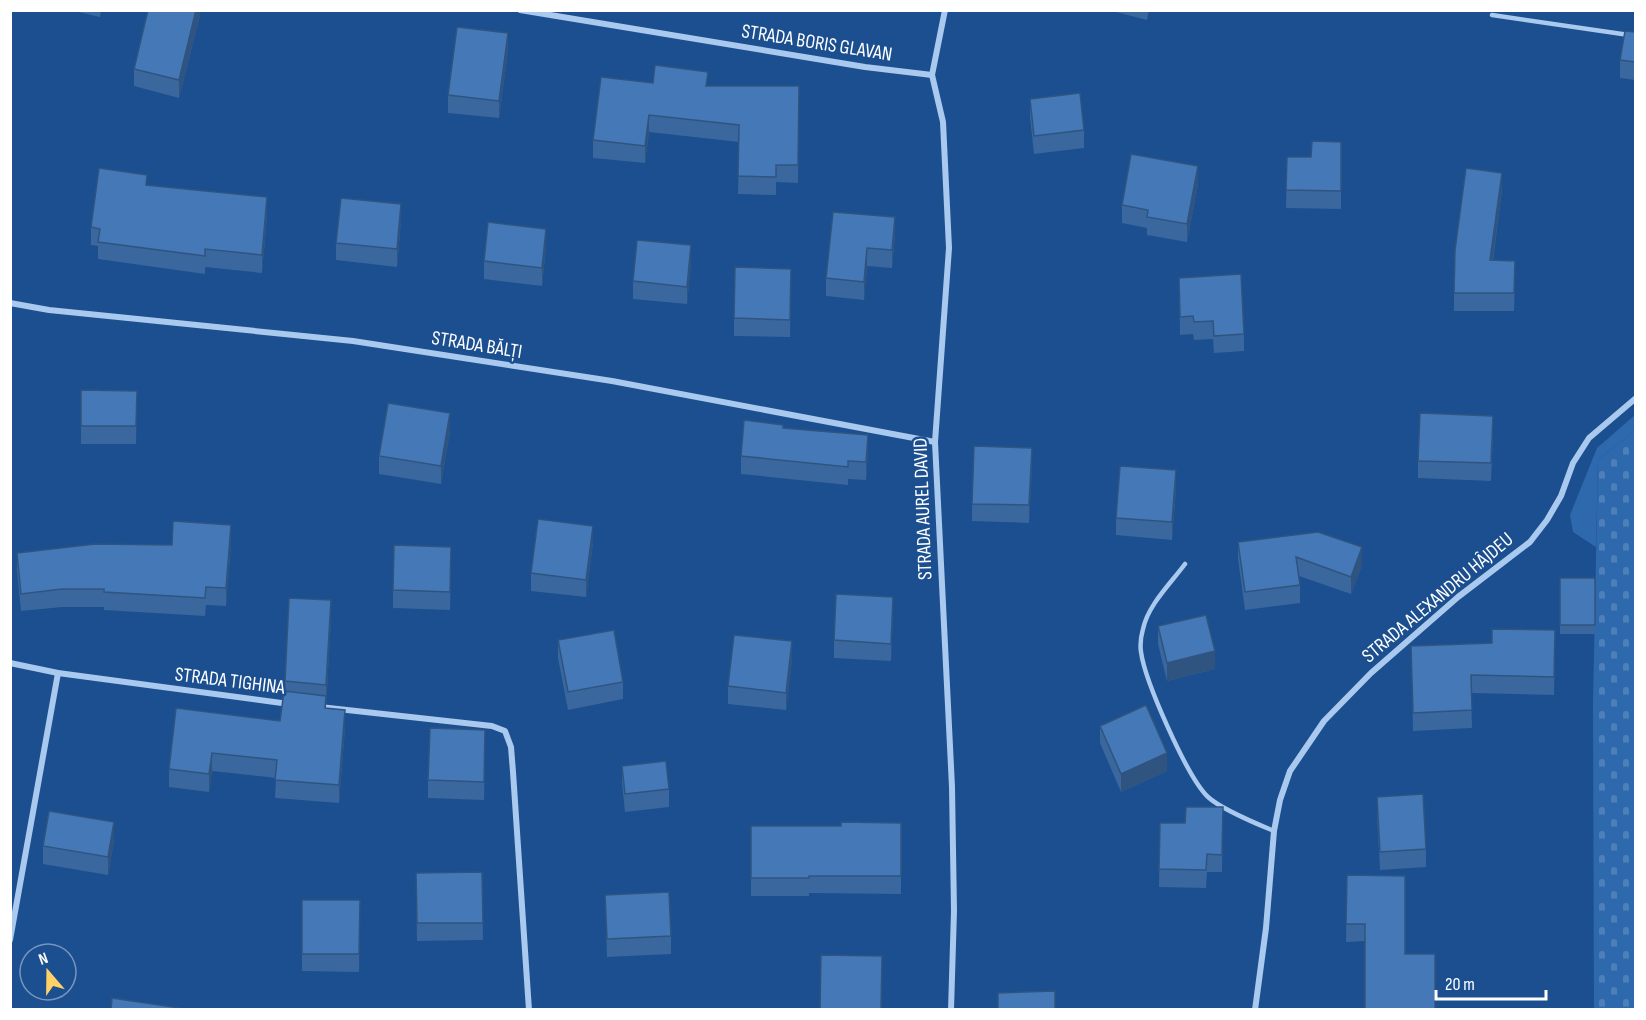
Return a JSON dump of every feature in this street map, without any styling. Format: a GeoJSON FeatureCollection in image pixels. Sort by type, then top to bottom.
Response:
{"type":"FeatureCollection","features":[{"type":"Feature","properties":{"kind":"street","name":"STRADA BORIS GLAVAN"},"geometry":{"type":"LineString","coordinates":[[520,10],[853,66],[932,75]]}},
{"type":"Feature","properties":{"kind":"street","name":"STRADA AUREL DAVID"},"geometry":{"type":"LineString","coordinates":[[945,10],[932,75],[943,122],[949,249],[935,442],[952,787],[954,910],[951,1010]]}},
{"type":"Feature","properties":{"kind":"street","name":"STRADA BĂLȚI"},"geometry":{"type":"LineString","coordinates":[[10,303],[50,310],[353,341],[612,381],[935,442]]}},
{"type":"Feature","properties":{"kind":"street","name":"STRADA ALEXANDRU HÂJDEU"},"geometry":{"type":"LineString","coordinates":[[1255,1010],[1266,928],[1274,831],[1280,800],[1290,771],[1324,721],[1371,673],[1458,597],[1530,542],[1547,520],[1561,496],[1573,463],[1589,438],[1635,398]]}},
{"type":"Feature","properties":{"kind":"street","name":"STRADA TIGHINA"},"geometry":{"type":"LineString","coordinates":[[10,663],[58,673],[294,705]]}},
{"type":"Feature","properties":{"kind":"street"},"geometry":{"type":"LineString","coordinates":[[10,940],[58,673]]}},
{"type":"Feature","properties":{"kind":"street"},"geometry":{"type":"LineString","coordinates":[[317,707],[492,726],[505,731],[511,747],[529,1010]]}},
{"type":"Feature","properties":{"kind":"lane"},"geometry":{"type":"LineString","coordinates":[[1492,15],[1635,36]]}},
{"type":"Feature","properties":{"kind":"lane"},"geometry":{"type":"LineString","coordinates":[[1185,564],[1155,603],[1143,627],[1140,650],[1146,671],[1191,773],[1209,798],[1274,831]]}},
{"type":"Feature","properties":{"kind":"green space"},"geometry":{"type":"Polygon","coordinates":[[[1635,415],[1635,430],[1598,460],[1596,547],[1573,532],[1570,515],[1597,448],[1635,415]]]}},
{"type":"Feature","properties":{"kind":"green space"},"geometry":{"type":"Polygon","coordinates":[[[1635,430],[1635,1009],[1594,1010],[1593,705],[1598,460],[1635,430]]]}},
{"type":"Feature","properties":{"kind":"building"},"geometry":{"type":"Polygon","coordinates":[[[148,10],[196,10],[179,80],[134,69],[148,10]]]}},
{"type":"Feature","properties":{"kind":"building"},"geometry":{"type":"Polygon","coordinates":[[[457,27],[508,33],[499,101],[448,95],[457,27]]]}},
{"type":"Feature","properties":{"kind":"building"},"geometry":{"type":"Polygon","coordinates":[[[1625,31],[1635,32],[1635,62],[1620,60],[1625,31]]]}},
{"type":"Feature","properties":{"kind":"building"},"geometry":{"type":"Polygon","coordinates":[[[655,65],[708,72],[706,86],[799,86],[798,165],[776,165],[776,177],[738,176],[739,125],[649,115],[645,146],[593,140],[601,77],[653,83],[655,65]]]}},
{"type":"Feature","properties":{"kind":"building"},"geometry":{"type":"Polygon","coordinates":[[[1080,93],[1084,130],[1034,136],[1030,99],[1080,93]]]}},
{"type":"Feature","properties":{"kind":"building"},"geometry":{"type":"Polygon","coordinates":[[[1312,141],[1341,142],[1341,191],[1286,190],[1287,157],[1311,157],[1312,141]]]}},
{"type":"Feature","properties":{"kind":"building"},"geometry":{"type":"Polygon","coordinates":[[[1131,154],[1198,166],[1187,224],[1147,217],[1148,210],[1122,205],[1131,154]]]}},
{"type":"Feature","properties":{"kind":"building"},"geometry":{"type":"Polygon","coordinates":[[[99,168],[147,175],[146,185],[267,197],[262,255],[205,249],[205,256],[98,242],[100,229],[91,227],[99,168]]]}},
{"type":"Feature","properties":{"kind":"building"},"geometry":{"type":"Polygon","coordinates":[[[1466,168],[1502,173],[1490,260],[1515,261],[1514,293],[1454,293],[1455,250],[1466,168]]]}},
{"type":"Feature","properties":{"kind":"building"},"geometry":{"type":"Polygon","coordinates":[[[341,198],[401,204],[397,249],[336,243],[341,198]]]}},
{"type":"Feature","properties":{"kind":"building"},"geometry":{"type":"Polygon","coordinates":[[[833,212],[895,217],[892,250],[867,248],[864,282],[826,278],[833,212]]]}},
{"type":"Feature","properties":{"kind":"building"},"geometry":{"type":"Polygon","coordinates":[[[488,222],[546,229],[542,268],[484,261],[488,222]]]}},
{"type":"Feature","properties":{"kind":"building"},"geometry":{"type":"Polygon","coordinates":[[[637,240],[691,245],[687,287],[633,281],[637,240]]]}},
{"type":"Feature","properties":{"kind":"building"},"geometry":{"type":"Polygon","coordinates":[[[735,267],[791,269],[790,320],[734,318],[735,267]]]}},
{"type":"Feature","properties":{"kind":"building"},"geometry":{"type":"Polygon","coordinates":[[[1241,274],[1244,334],[1214,336],[1213,321],[1194,322],[1193,316],[1180,317],[1179,278],[1241,274]]]}},
{"type":"Feature","properties":{"kind":"building"},"geometry":{"type":"Polygon","coordinates":[[[81,390],[137,391],[136,426],[81,426],[81,390]]]}},
{"type":"Feature","properties":{"kind":"building"},"geometry":{"type":"Polygon","coordinates":[[[388,403],[450,413],[441,466],[379,456],[388,403]]]}},
{"type":"Feature","properties":{"kind":"building"},"geometry":{"type":"Polygon","coordinates":[[[1420,413],[1493,416],[1491,463],[1418,461],[1420,413]]]}},
{"type":"Feature","properties":{"kind":"building"},"geometry":{"type":"Polygon","coordinates":[[[744,420],[783,425],[783,428],[868,435],[866,462],[848,461],[848,467],[741,456],[744,420]]]}},
{"type":"Feature","properties":{"kind":"building"},"geometry":{"type":"Polygon","coordinates":[[[974,446],[1032,448],[1029,505],[972,504],[974,446]]]}},
{"type":"Feature","properties":{"kind":"building"},"geometry":{"type":"Polygon","coordinates":[[[1120,466],[1176,470],[1172,522],[1116,518],[1120,466]]]}},
{"type":"Feature","properties":{"kind":"building"},"geometry":{"type":"Polygon","coordinates":[[[538,519],[593,526],[586,580],[531,573],[538,519]]]}},
{"type":"Feature","properties":{"kind":"building"},"geometry":{"type":"Polygon","coordinates":[[[173,521],[231,525],[226,588],[206,587],[205,598],[104,592],[104,589],[62,589],[21,594],[17,553],[95,544],[172,545],[173,521]]]}},
{"type":"Feature","properties":{"kind":"building"},"geometry":{"type":"Polygon","coordinates":[[[1318,532],[1362,547],[1351,577],[1296,557],[1300,585],[1245,592],[1238,542],[1318,532]]]}},
{"type":"Feature","properties":{"kind":"building"},"geometry":{"type":"Polygon","coordinates":[[[394,545],[451,547],[450,592],[393,590],[394,545]]]}},
{"type":"Feature","properties":{"kind":"building"},"geometry":{"type":"Polygon","coordinates":[[[1560,578],[1595,578],[1595,625],[1560,625],[1560,578]]]}},
{"type":"Feature","properties":{"kind":"building"},"geometry":{"type":"Polygon","coordinates":[[[836,594],[893,597],[891,644],[834,640],[836,594]]]}},
{"type":"Feature","properties":{"kind":"building"},"geometry":{"type":"Polygon","coordinates":[[[289,598],[331,600],[326,685],[285,681],[289,598]]]}},
{"type":"Feature","properties":{"kind":"building"},"geometry":{"type":"Polygon","coordinates":[[[1206,615],[1215,651],[1167,663],[1158,626],[1206,615]]]}},
{"type":"Feature","properties":{"kind":"building"},"geometry":{"type":"Polygon","coordinates":[[[1492,629],[1555,630],[1554,677],[1471,675],[1472,710],[1413,713],[1411,646],[1492,643],[1492,629]]]}},
{"type":"Feature","properties":{"kind":"building"},"geometry":{"type":"Polygon","coordinates":[[[614,630],[623,682],[568,692],[558,640],[614,630]]]}},
{"type":"Feature","properties":{"kind":"building"},"geometry":{"type":"Polygon","coordinates":[[[734,635],[792,641],[786,693],[728,686],[734,635]]]}},
{"type":"Feature","properties":{"kind":"building"},"geometry":{"type":"Polygon","coordinates":[[[284,691],[326,696],[325,708],[345,710],[339,785],[275,780],[277,760],[212,753],[209,774],[169,769],[176,708],[280,721],[284,691]]]}},
{"type":"Feature","properties":{"kind":"building"},"geometry":{"type":"Polygon","coordinates":[[[1146,705],[1167,753],[1121,774],[1100,726],[1146,705]]]}},
{"type":"Feature","properties":{"kind":"building"},"geometry":{"type":"Polygon","coordinates":[[[430,728],[485,730],[484,782],[428,780],[430,728]]]}},
{"type":"Feature","properties":{"kind":"building"},"geometry":{"type":"Polygon","coordinates":[[[666,761],[669,789],[625,794],[622,766],[666,761]]]}},
{"type":"Feature","properties":{"kind":"building"},"geometry":{"type":"Polygon","coordinates":[[[1423,794],[1426,849],[1380,852],[1377,797],[1423,794]]]}},
{"type":"Feature","properties":{"kind":"building"},"geometry":{"type":"Polygon","coordinates":[[[1186,807],[1223,807],[1222,855],[1207,854],[1206,870],[1159,869],[1160,823],[1185,823],[1186,807]]]}},
{"type":"Feature","properties":{"kind":"building"},"geometry":{"type":"Polygon","coordinates":[[[49,811],[114,822],[108,857],[43,846],[49,811]]]}},
{"type":"Feature","properties":{"kind":"building"},"geometry":{"type":"Polygon","coordinates":[[[841,822],[901,823],[901,876],[751,878],[751,826],[841,826],[841,822]]]}},
{"type":"Feature","properties":{"kind":"building"},"geometry":{"type":"Polygon","coordinates":[[[482,872],[483,923],[417,923],[416,873],[482,872]]]}},
{"type":"Feature","properties":{"kind":"building"},"geometry":{"type":"Polygon","coordinates":[[[1347,875],[1405,876],[1405,954],[1435,954],[1435,1009],[1365,1010],[1365,924],[1346,924],[1347,875]]]}},
{"type":"Feature","properties":{"kind":"building"},"geometry":{"type":"Polygon","coordinates":[[[669,892],[671,936],[607,939],[605,895],[669,892]]]}},
{"type":"Feature","properties":{"kind":"building"},"geometry":{"type":"Polygon","coordinates":[[[302,900],[360,900],[359,954],[302,954],[302,900]]]}},
{"type":"Feature","properties":{"kind":"building"},"geometry":{"type":"Polygon","coordinates":[[[821,955],[882,956],[881,1010],[820,1010],[821,955]]]}},
{"type":"Feature","properties":{"kind":"building"},"geometry":{"type":"Polygon","coordinates":[[[1055,991],[1055,1010],[998,1010],[998,993],[1055,991]]]}},
{"type":"Feature","properties":{"kind":"building"},"geometry":{"type":"Polygon","coordinates":[[[112,998],[186,1009],[186,1010],[111,1010],[112,998]]]}}]}
